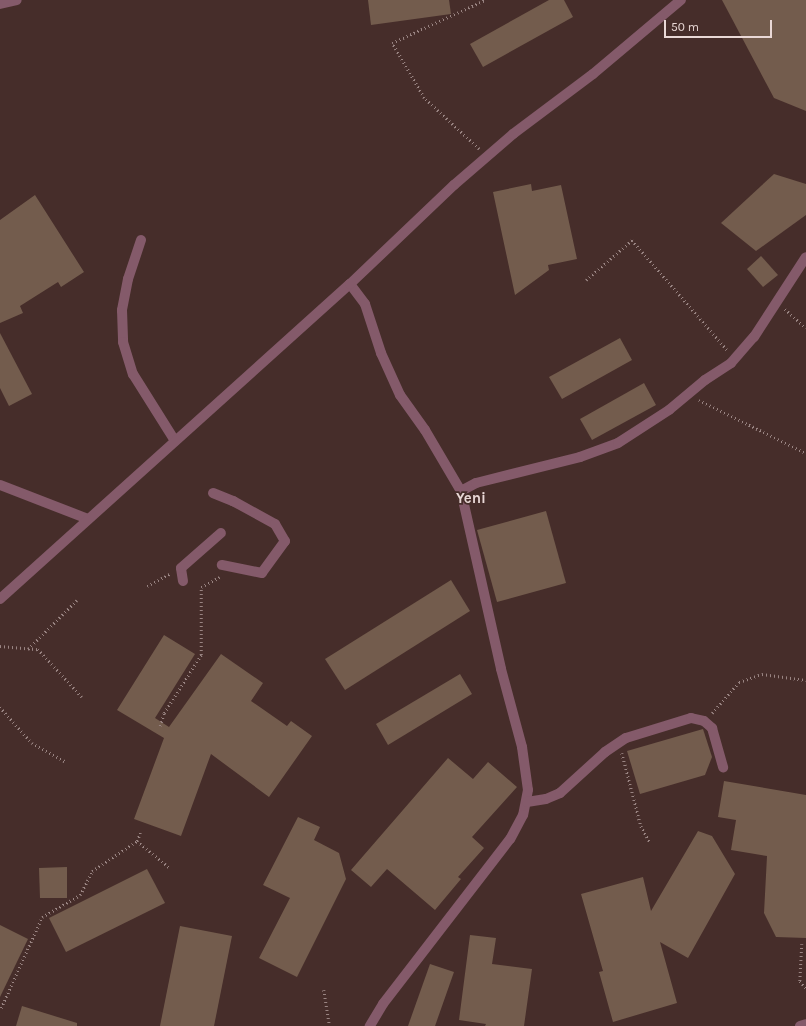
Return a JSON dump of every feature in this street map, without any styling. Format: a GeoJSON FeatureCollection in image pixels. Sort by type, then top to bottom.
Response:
{"type":"FeatureCollection","features":[{"type":"Feature","properties":{"kind":"street"},"geometry":{"type":"LineString","coordinates":[[0,4],[17,0]]}},
{"type":"Feature","properties":{"kind":"street"},"geometry":{"type":"LineString","coordinates":[[0,599],[350,284],[486,156],[593,74],[681,0]]}},
{"type":"Feature","properties":{"kind":"street"},"geometry":{"type":"LineString","coordinates":[[141,240],[128,279],[122,310],[123,342],[133,374],[175,441]]}},
{"type":"Feature","properties":{"kind":"street"},"geometry":{"type":"LineString","coordinates":[[461,491],[476,483],[580,457],[618,443],[669,410],[734,359],[754,337],[806,256]]}},
{"type":"Feature","properties":{"kind":"street"},"geometry":{"type":"LineString","coordinates":[[350,284],[365,304],[382,353],[400,395],[425,430],[461,491],[501,669],[522,748],[527,777],[527,802],[523,815],[510,839],[383,1004],[370,1026]]}},
{"type":"Feature","properties":{"kind":"street"},"geometry":{"type":"LineString","coordinates":[[0,485],[88,519]]}},
{"type":"Feature","properties":{"kind":"street"},"geometry":{"type":"LineString","coordinates":[[213,493],[233,501],[275,524],[285,541],[262,573],[224,570]]}},
{"type":"Feature","properties":{"kind":"street"},"geometry":{"type":"LineString","coordinates":[[183,580],[181,568],[221,533]]}},
{"type":"Feature","properties":{"kind":"street"},"geometry":{"type":"LineString","coordinates":[[527,802],[546,799],[560,793],[619,742],[691,718],[704,721],[714,733],[724,767]]}},
{"type":"Feature","properties":{"kind":"street"},"geometry":{"type":"LineString","coordinates":[[800,1026],[806,1024]]}},
{"type":"Feature","properties":{"kind":"path"},"geometry":{"type":"LineString","coordinates":[[484,0],[392,43],[424,98],[486,156]]}},
{"type":"Feature","properties":{"kind":"path"},"geometry":{"type":"LineString","coordinates":[[586,280],[632,240],[734,359]]}},
{"type":"Feature","properties":{"kind":"path"},"geometry":{"type":"LineString","coordinates":[[776,301],[806,328]]}},
{"type":"Feature","properties":{"kind":"path"},"geometry":{"type":"LineString","coordinates":[[688,395],[806,453]]}},
{"type":"Feature","properties":{"kind":"path"},"geometry":{"type":"LineString","coordinates":[[147,586],[181,568]]}},
{"type":"Feature","properties":{"kind":"path"},"geometry":{"type":"LineString","coordinates":[[160,726],[164,713],[202,655],[201,587],[224,570]]}},
{"type":"Feature","properties":{"kind":"path"},"geometry":{"type":"LineString","coordinates":[[28,649],[77,600]]}},
{"type":"Feature","properties":{"kind":"path"},"geometry":{"type":"LineString","coordinates":[[0,646],[38,649],[82,697]]}},
{"type":"Feature","properties":{"kind":"path"},"geometry":{"type":"LineString","coordinates":[[704,721],[739,682],[762,674],[806,680]]}},
{"type":"Feature","properties":{"kind":"path"},"geometry":{"type":"LineString","coordinates":[[0,707],[32,743],[65,761]]}},
{"type":"Feature","properties":{"kind":"path"},"geometry":{"type":"LineString","coordinates":[[619,742],[641,826],[650,842]]}},
{"type":"Feature","properties":{"kind":"path"},"geometry":{"type":"LineString","coordinates":[[1,1008],[42,917],[80,895],[92,871],[136,841],[140,833]]}},
{"type":"Feature","properties":{"kind":"path"},"geometry":{"type":"LineString","coordinates":[[136,841],[170,868]]}},
{"type":"Feature","properties":{"kind":"path"},"geometry":{"type":"LineString","coordinates":[[802,944],[800,982],[806,988]]}},
{"type":"Feature","properties":{"kind":"path"},"geometry":{"type":"LineString","coordinates":[[324,990],[330,1026]]}},
{"type":"Feature","properties":{"kind":"building"},"geometry":{"type":"Polygon","coordinates":[[[368,0],[449,0],[451,14],[371,25],[368,0]]]}},
{"type":"Feature","properties":{"kind":"building"},"geometry":{"type":"Polygon","coordinates":[[[549,0],[564,0],[573,17],[483,67],[470,44],[549,0]]]}},
{"type":"Feature","properties":{"kind":"building"},"geometry":{"type":"Polygon","coordinates":[[[722,0],[806,0],[806,111],[774,98],[722,0]]]}},
{"type":"Feature","properties":{"kind":"building"},"geometry":{"type":"Polygon","coordinates":[[[774,174],[806,184],[806,215],[756,251],[721,223],[774,174]]]}},
{"type":"Feature","properties":{"kind":"building"},"geometry":{"type":"Polygon","coordinates":[[[531,184],[532,191],[561,185],[577,259],[548,265],[549,270],[515,295],[493,192],[531,184]]]}},
{"type":"Feature","properties":{"kind":"building"},"geometry":{"type":"Polygon","coordinates":[[[35,195],[84,272],[61,287],[58,282],[20,306],[23,313],[0,323],[0,220],[35,195]]]}},
{"type":"Feature","properties":{"kind":"building"},"geometry":{"type":"Polygon","coordinates":[[[761,256],[778,275],[763,287],[747,269],[761,256]]]}},
{"type":"Feature","properties":{"kind":"building"},"geometry":{"type":"Polygon","coordinates":[[[0,333],[32,394],[9,406],[0,388],[0,333]]]}},
{"type":"Feature","properties":{"kind":"building"},"geometry":{"type":"Polygon","coordinates":[[[620,338],[632,360],[562,399],[549,377],[620,338]]]}},
{"type":"Feature","properties":{"kind":"building"},"geometry":{"type":"Polygon","coordinates":[[[644,383],[656,405],[592,440],[580,419],[644,383]]]}},
{"type":"Feature","properties":{"kind":"building"},"geometry":{"type":"Polygon","coordinates":[[[546,511],[566,583],[497,602],[477,530],[546,511]]]}},
{"type":"Feature","properties":{"kind":"building"},"geometry":{"type":"Polygon","coordinates":[[[451,580],[470,611],[345,690],[325,659],[451,580]]]}},
{"type":"Feature","properties":{"kind":"building"},"geometry":{"type":"Polygon","coordinates":[[[164,635],[195,654],[155,718],[169,727],[221,654],[263,683],[251,701],[287,726],[291,721],[312,736],[269,797],[211,754],[181,836],[134,819],[164,738],[117,710],[164,635]]]}},
{"type":"Feature","properties":{"kind":"building"},"geometry":{"type":"Polygon","coordinates":[[[460,674],[472,694],[388,745],[376,724],[460,674]]]}},
{"type":"Feature","properties":{"kind":"building"},"geometry":{"type":"Polygon","coordinates":[[[703,729],[712,757],[705,775],[640,794],[627,751],[703,729]]]}},
{"type":"Feature","properties":{"kind":"building"},"geometry":{"type":"Polygon","coordinates":[[[448,758],[473,779],[488,762],[517,787],[472,837],[484,848],[458,877],[461,879],[435,910],[387,869],[371,887],[351,870],[448,758]]]}},
{"type":"Feature","properties":{"kind":"building"},"geometry":{"type":"Polygon","coordinates":[[[724,781],[806,795],[806,938],[776,937],[764,913],[767,856],[731,850],[736,820],[718,817],[724,781]]]}},
{"type":"Feature","properties":{"kind":"building"},"geometry":{"type":"Polygon","coordinates":[[[298,817],[320,827],[314,840],[339,853],[346,879],[297,977],[259,958],[290,898],[263,885],[298,817]]]}},
{"type":"Feature","properties":{"kind":"building"},"geometry":{"type":"Polygon","coordinates":[[[698,831],[712,836],[735,874],[688,958],[660,942],[677,1003],[613,1022],[599,972],[603,971],[581,894],[643,877],[651,911],[698,831]]]}},
{"type":"Feature","properties":{"kind":"building"},"geometry":{"type":"Polygon","coordinates":[[[67,867],[67,898],[40,898],[39,868],[67,867]]]}},
{"type":"Feature","properties":{"kind":"building"},"geometry":{"type":"Polygon","coordinates":[[[147,869],[165,903],[66,952],[49,918],[147,869]]]}},
{"type":"Feature","properties":{"kind":"building"},"geometry":{"type":"Polygon","coordinates":[[[0,925],[28,939],[0,997],[0,925]]]}},
{"type":"Feature","properties":{"kind":"building"},"geometry":{"type":"Polygon","coordinates":[[[180,926],[232,936],[214,1026],[160,1026],[180,926]]]}},
{"type":"Feature","properties":{"kind":"building"},"geometry":{"type":"Polygon","coordinates":[[[470,935],[496,938],[492,964],[532,969],[524,1026],[485,1026],[486,1024],[459,1020],[470,935]]]}},
{"type":"Feature","properties":{"kind":"building"},"geometry":{"type":"Polygon","coordinates":[[[430,964],[454,972],[435,1026],[408,1026],[430,964]]]}},
{"type":"Feature","properties":{"kind":"building"},"geometry":{"type":"Polygon","coordinates":[[[22,1006],[77,1023],[77,1026],[16,1026],[22,1006]]]}},
{"type":"Feature","properties":{"kind":"district","name":"Yeni"},"geometry":{"type":"Point","coordinates":[471,499]}}]}
